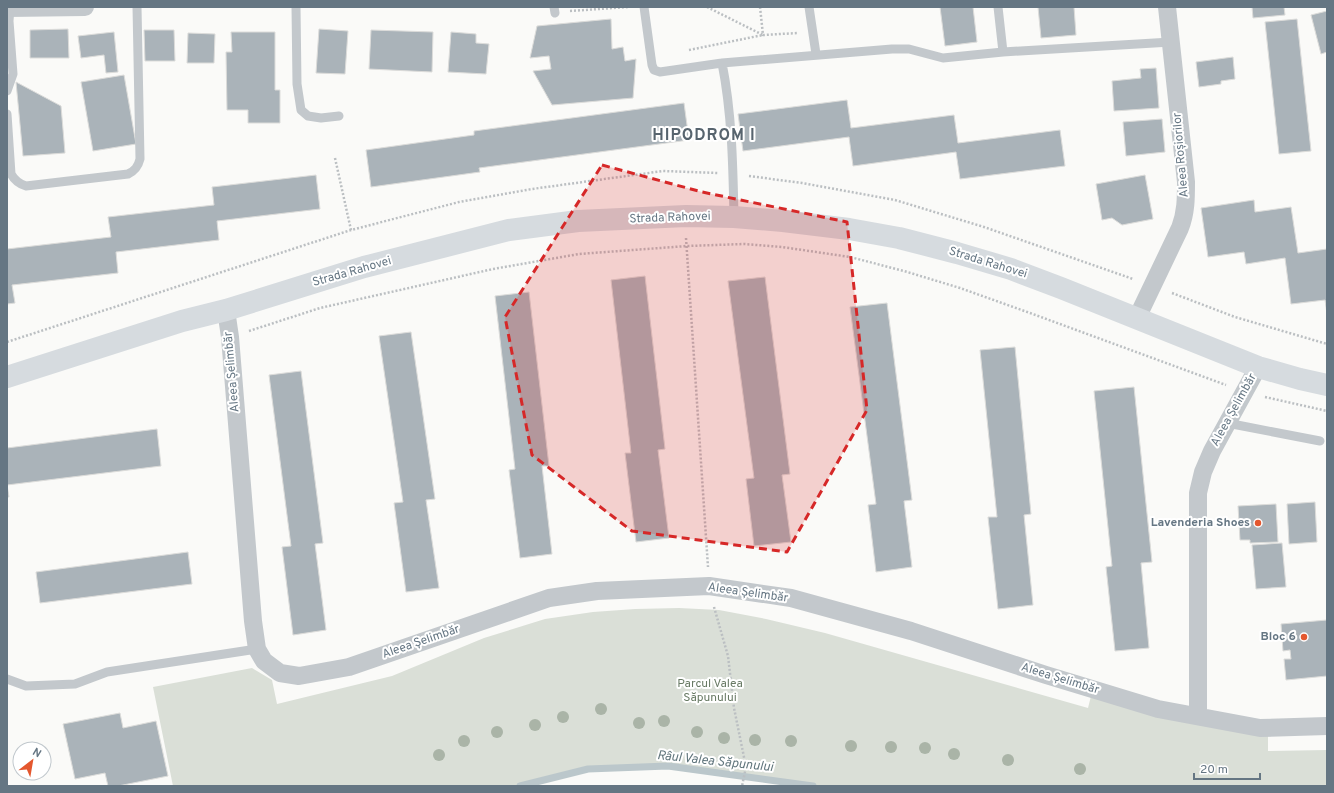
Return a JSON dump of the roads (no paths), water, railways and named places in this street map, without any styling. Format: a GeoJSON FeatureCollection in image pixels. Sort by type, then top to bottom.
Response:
{"type":"FeatureCollection","features":[{"type":"Feature","properties":{"kind":"main road","name":"Strada Rahovei"},"geometry":{"type":"LineString","coordinates":[[7,377],[182,321],[226,310],[364,267],[509,230],[578,221],[686,216],[734,217],[849,229],[899,238],[957,253],[1011,269],[1258,367],[1327,385]]}},
{"type":"Feature","properties":{"kind":"street"},"geometry":{"type":"LineString","coordinates":[[8,8],[85,7]]}},
{"type":"Feature","properties":{"kind":"street","name":"Aleea Roșiorilor"},"geometry":{"type":"LineString","coordinates":[[1137,318],[1180,228],[1184,218],[1186,201],[1186,182],[1167,7]]}},
{"type":"Feature","properties":{"kind":"street","name":"Aleea Șelimbăr"},"geometry":{"type":"LineString","coordinates":[[226,310],[230,337],[253,621],[257,649],[264,661],[280,673],[299,676],[349,667],[549,598],[597,591],[709,586],[791,598],[911,631],[1046,675],[1158,709],[1260,728],[1327,726]]}},
{"type":"Feature","properties":{"kind":"street","name":"Aleea Șelimbăr"},"geometry":{"type":"LineString","coordinates":[[1198,716],[1198,493],[1203,472],[1212,451],[1258,367]]}},
{"type":"Feature","properties":{"kind":"lane"},"geometry":{"type":"LineString","coordinates":[[7,114],[11,174],[20,184],[26,186],[128,174],[133,172],[138,166],[140,159],[137,7]]}},
{"type":"Feature","properties":{"kind":"lane"},"geometry":{"type":"LineString","coordinates":[[296,7],[297,84],[302,110],[308,116],[321,118],[339,116]]}},
{"type":"Feature","properties":{"kind":"lane"},"geometry":{"type":"LineString","coordinates":[[644,7],[652,65],[654,70],[660,72],[722,63],[816,54],[892,49],[909,49],[943,58],[1003,52],[1171,42]]}},
{"type":"Feature","properties":{"kind":"lane"},"geometry":{"type":"LineString","coordinates":[[809,7],[816,54]]}},
{"type":"Feature","properties":{"kind":"lane"},"geometry":{"type":"LineString","coordinates":[[998,7],[1003,52]]}},
{"type":"Feature","properties":{"kind":"lane"},"geometry":{"type":"LineString","coordinates":[[7,91],[13,74],[8,8]]}},
{"type":"Feature","properties":{"kind":"lane"},"geometry":{"type":"LineString","coordinates":[[722,63],[726,82],[733,174],[734,217]]}},
{"type":"Feature","properties":{"kind":"lane"},"geometry":{"type":"LineString","coordinates":[[1227,423],[1320,441]]}},
{"type":"Feature","properties":{"kind":"lane"},"geometry":{"type":"LineString","coordinates":[[7,679],[26,686],[75,684],[107,672],[257,649]]}},
{"type":"Feature","properties":{"kind":"waterway","name":"Râul Valea Săpunului"},"geometry":{"type":"LineString","coordinates":[[520,786],[588,769],[668,766],[813,786]]}},
{"type":"Feature","properties":{"kind":"place","name":"Lavenderia Shoes"},"geometry":{"type":"Point","coordinates":[1258,523]}},
{"type":"Feature","properties":{"kind":"place","name":"Bloc 6"},"geometry":{"type":"Point","coordinates":[1304,637]}},
{"type":"Feature","properties":{"kind":"district","name":"HIPODROM I"},"geometry":{"type":"Point","coordinates":[704,136]}},
{"type":"Feature","properties":{"kind":"park label","name":"Parcul Valea Săpunului"},"geometry":{"type":"Point","coordinates":[710,691]}}]}
